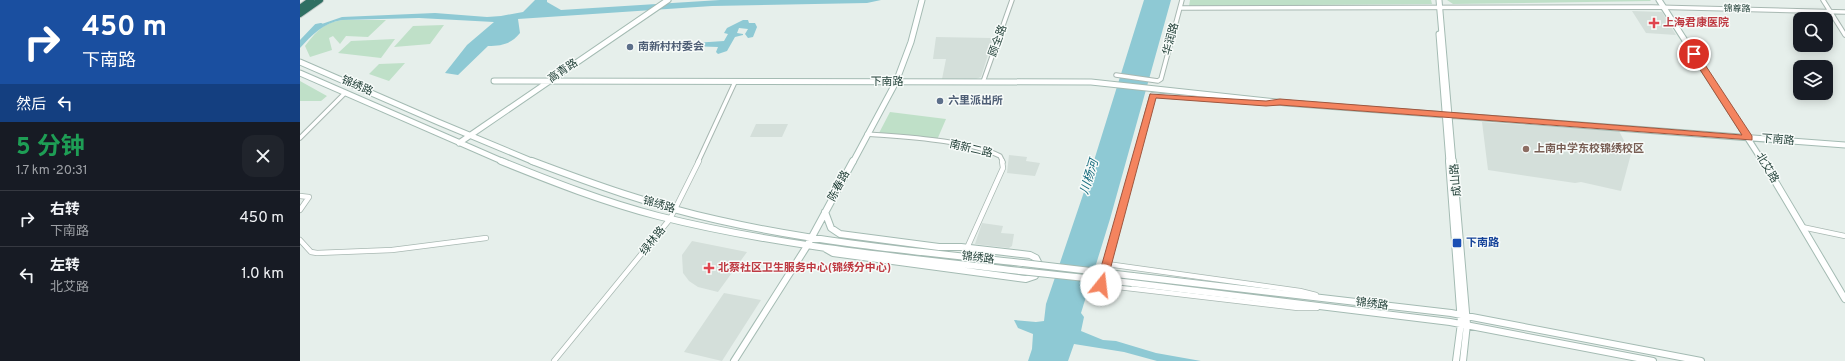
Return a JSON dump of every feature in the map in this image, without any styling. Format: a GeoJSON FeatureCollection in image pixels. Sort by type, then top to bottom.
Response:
{"type":"FeatureCollection","features":[{"type":"Feature","properties":{"kind":"highway"},"geometry":{"type":"LineString","coordinates":[[300,3],[304,0]]}},
{"type":"Feature","properties":{"kind":"highway"},"geometry":{"type":"LineString","coordinates":[[300,8],[311,0]]}},
{"type":"Feature","properties":{"kind":"highway"},"geometry":{"type":"LineString","coordinates":[[300,14],[320,0]]}},
{"type":"Feature","properties":{"kind":"main road","name":"陈春路"},"geometry":{"type":"LineString","coordinates":[[734,361],[807,246],[896,82],[911,42],[922,0]]}},
{"type":"Feature","properties":{"kind":"main road","name":"成山路"},"geometry":{"type":"LineString","coordinates":[[1436,0],[1439,7]]}},
{"type":"Feature","properties":{"kind":"main road","name":"成山路"},"geometry":{"type":"LineString","coordinates":[[1439,0],[1464,324],[1463,361]]}},
{"type":"Feature","properties":{"kind":"main road","name":"北艾路"},"geometry":{"type":"LineString","coordinates":[[1659,0],[1749,138],[1845,299]]}},
{"type":"Feature","properties":{"kind":"main road","name":"高青路"},"geometry":{"type":"LineString","coordinates":[[459,143],[666,1]]}},
{"type":"Feature","properties":{"kind":"main road","name":"锦绣路"},"geometry":{"type":"LineString","coordinates":[[301,62],[470,135],[568,175],[676,210],[739,225],[812,237],[1463,316],[1701,361]]}},
{"type":"Feature","properties":{"kind":"main road","name":"锦绣路"},"geometry":{"type":"LineString","coordinates":[[300,73],[459,143],[556,183],[607,201],[670,219],[731,233],[807,246],[1132,283],[1464,324],[1653,361]]}},
{"type":"Feature","properties":{"kind":"main road","name":"下南路"},"geometry":{"type":"LineString","coordinates":[[494,81],[1099,82],[1280,102],[1845,145]]}},
{"type":"Feature","properties":{"kind":"main road","name":"锦绣路"},"geometry":{"type":"LineString","coordinates":[[822,247],[833,254],[1026,279],[1035,276],[1039,269],[1039,262],[1036,258],[1030,255],[967,248],[940,247],[840,234],[833,232],[825,212]]}},
{"type":"Feature","properties":{"kind":"main road","name":"成山路"},"geometry":{"type":"LineString","coordinates":[[1456,361],[1464,324]]}},
{"type":"Feature","properties":{"kind":"street","name":"顾全路"},"geometry":{"type":"LineString","coordinates":[[983,82],[1012,0]]}},
{"type":"Feature","properties":{"kind":"street","name":"华润路"},"geometry":{"type":"LineString","coordinates":[[1116,75],[1158,81],[1160,79],[1182,0]]}},
{"type":"Feature","properties":{"kind":"street"},"geometry":{"type":"LineString","coordinates":[[1823,0],[1845,35]]}},
{"type":"Feature","properties":{"kind":"street","name":"锦尊路"},"geometry":{"type":"LineString","coordinates":[[1180,8],[1663,6],[1845,11]]}},
{"type":"Feature","properties":{"kind":"street","name":"绿林路"},"geometry":{"type":"LineString","coordinates":[[554,361],[676,210],[735,82]]}},
{"type":"Feature","properties":{"kind":"street"},"geometry":{"type":"LineString","coordinates":[[300,138],[345,92]]}},
{"type":"Feature","properties":{"kind":"street","name":"下南路"},"geometry":{"type":"LineString","coordinates":[[1107,264],[1152,95],[1266,104],[1280,102]]}},
{"type":"Feature","properties":{"kind":"street","name":"南新二路"},"geometry":{"type":"LineString","coordinates":[[867,134],[956,145],[993,152],[1000,156],[1003,163],[1003,168],[967,248]]}},
{"type":"Feature","properties":{"kind":"street"},"geometry":{"type":"LineString","coordinates":[[300,196],[309,197],[300,210]]}},
{"type":"Feature","properties":{"kind":"street"},"geometry":{"type":"LineString","coordinates":[[1802,227],[1845,236]]}},
{"type":"Feature","properties":{"kind":"street"},"geometry":{"type":"LineString","coordinates":[[300,240],[311,252],[317,253],[392,250],[486,238]]}},
{"type":"Feature","properties":{"kind":"street"},"geometry":{"type":"LineString","coordinates":[[1337,308],[1298,308],[1101,285],[1107,264],[1300,291],[1338,300]]}},
{"type":"Feature","properties":{"kind":"shaded area","name":"上海君康医院"},"geometry":{"type":"Polygon","coordinates":[[[1632,11],[1662,12],[1676,35],[1646,33],[1632,11]]]}},
{"type":"Feature","properties":{"kind":"shaded area"},"geometry":{"type":"Polygon","coordinates":[[[936,37],[993,39],[981,77],[976,79],[942,79],[946,59],[933,59],[936,37]]]}},
{"type":"Feature","properties":{"kind":"shaded area"},"geometry":{"type":"Polygon","coordinates":[[[1482,122],[1619,131],[1631,154],[1621,191],[1581,182],[1575,183],[1488,170],[1482,122]]]}},
{"type":"Feature","properties":{"kind":"shaded area"},"geometry":{"type":"Polygon","coordinates":[[[756,124],[788,124],[782,137],[750,137],[756,124]]]}},
{"type":"Feature","properties":{"kind":"shaded area"},"geometry":{"type":"Polygon","coordinates":[[[1009,155],[1027,157],[1026,161],[1040,163],[1035,176],[1007,173],[1009,155]]]}},
{"type":"Feature","properties":{"kind":"shaded area"},"geometry":{"type":"Polygon","coordinates":[[[982,223],[1003,226],[1001,233],[1014,234],[1012,246],[1009,248],[975,244],[982,223]]]}},
{"type":"Feature","properties":{"kind":"shaded area","name":"北蔡社区卫生服务中心(锦绣分中心)"},"geometry":{"type":"Polygon","coordinates":[[[692,241],[747,252],[718,292],[698,287],[689,281],[683,273],[682,255],[692,241]]]}},
{"type":"Feature","properties":{"kind":"shaded area"},"geometry":{"type":"Polygon","coordinates":[[[724,293],[761,300],[722,361],[684,352],[724,293]]]}},
{"type":"Feature","properties":{"kind":"green space"},"geometry":{"type":"Polygon","coordinates":[[[1190,0],[1431,0],[1432,4],[1189,6],[1190,0]]]}},
{"type":"Feature","properties":{"kind":"green space"},"geometry":{"type":"Polygon","coordinates":[[[1447,0],[1650,0],[1651,1],[1453,4],[1447,0]]]}},
{"type":"Feature","properties":{"kind":"green space"},"geometry":{"type":"Polygon","coordinates":[[[342,20],[386,20],[368,37],[346,36],[340,44],[333,36],[329,38],[332,50],[310,57],[305,46],[313,36],[320,29],[330,23],[342,20]]]}},
{"type":"Feature","properties":{"kind":"green space"},"geometry":{"type":"Polygon","coordinates":[[[444,25],[430,44],[394,47],[413,26],[444,25]]]}},
{"type":"Feature","properties":{"kind":"green space"},"geometry":{"type":"Polygon","coordinates":[[[395,39],[381,58],[338,53],[351,41],[395,39]]]}},
{"type":"Feature","properties":{"kind":"green space"},"geometry":{"type":"Polygon","coordinates":[[[405,63],[389,81],[369,74],[379,64],[405,63]]]}},
{"type":"Feature","properties":{"kind":"green space"},"geometry":{"type":"Polygon","coordinates":[[[300,81],[327,96],[321,101],[300,101],[300,81]]]}},
{"type":"Feature","properties":{"kind":"green space"},"geometry":{"type":"Polygon","coordinates":[[[890,112],[946,119],[937,140],[879,133],[890,112]]]}},
{"type":"Feature","properties":{"kind":"water"},"geometry":{"type":"Polygon","coordinates":[[[535,0],[547,0],[547,2],[561,10],[720,0],[881,0],[867,3],[712,6],[518,19],[520,33],[517,37],[506,44],[488,46],[458,75],[445,73],[467,45],[494,22],[419,18],[342,20],[324,27],[314,34],[300,48],[300,43],[316,26],[342,17],[435,13],[487,17],[501,16],[523,12],[535,0]]]}},
{"type":"Feature","properties":{"kind":"water","name":"川杨河"},"geometry":{"type":"Polygon","coordinates":[[[1144,0],[1171,0],[1110,219],[1081,313],[1084,317],[1081,331],[1103,340],[1116,341],[1156,353],[1201,361],[1157,361],[1124,352],[1074,344],[1068,361],[1028,361],[1032,349],[1033,334],[1018,328],[1014,320],[1036,322],[1044,321],[1046,304],[1087,183],[1144,0]]]}},
{"type":"Feature","properties":{"kind":"water"},"geometry":{"type":"Polygon","coordinates":[[[743,20],[748,20],[749,23],[755,23],[757,27],[753,37],[748,38],[745,34],[748,29],[739,28],[737,33],[743,35],[735,37],[727,51],[718,54],[716,52],[718,47],[688,46],[694,43],[724,41],[728,34],[724,33],[727,28],[743,20]]]}},
{"type":"Feature","properties":{"kind":"waterway"},"geometry":{"type":"LineString","coordinates":[[300,43],[316,26],[321,25]]}},
{"type":"Feature","properties":{"kind":"place","name":"上海君康医院"},"geometry":{"type":"Point","coordinates":[1654,23]}},
{"type":"Feature","properties":{"kind":"place","name":"南新村村委会"},"geometry":{"type":"Point","coordinates":[630,47]}},
{"type":"Feature","properties":{"kind":"place","name":"六里派出所"},"geometry":{"type":"Point","coordinates":[940,101]}},
{"type":"Feature","properties":{"kind":"place","name":"上南中学东校锦绣校区"},"geometry":{"type":"Point","coordinates":[1526,149]}},
{"type":"Feature","properties":{"kind":"place","name":"下南路"},"geometry":{"type":"Point","coordinates":[1457,243]}},
{"type":"Feature","properties":{"kind":"place","name":"北蔡社区卫生服务中心(锦绣分中心)"},"geometry":{"type":"Point","coordinates":[709,268]}},
{"type":"Feature","properties":{"kind":"route"},"geometry":{"type":"LineString","coordinates":[[1101,285],[1152,95],[1266,104],[1280,102],[1749,138],[1694,54]]}}]}
